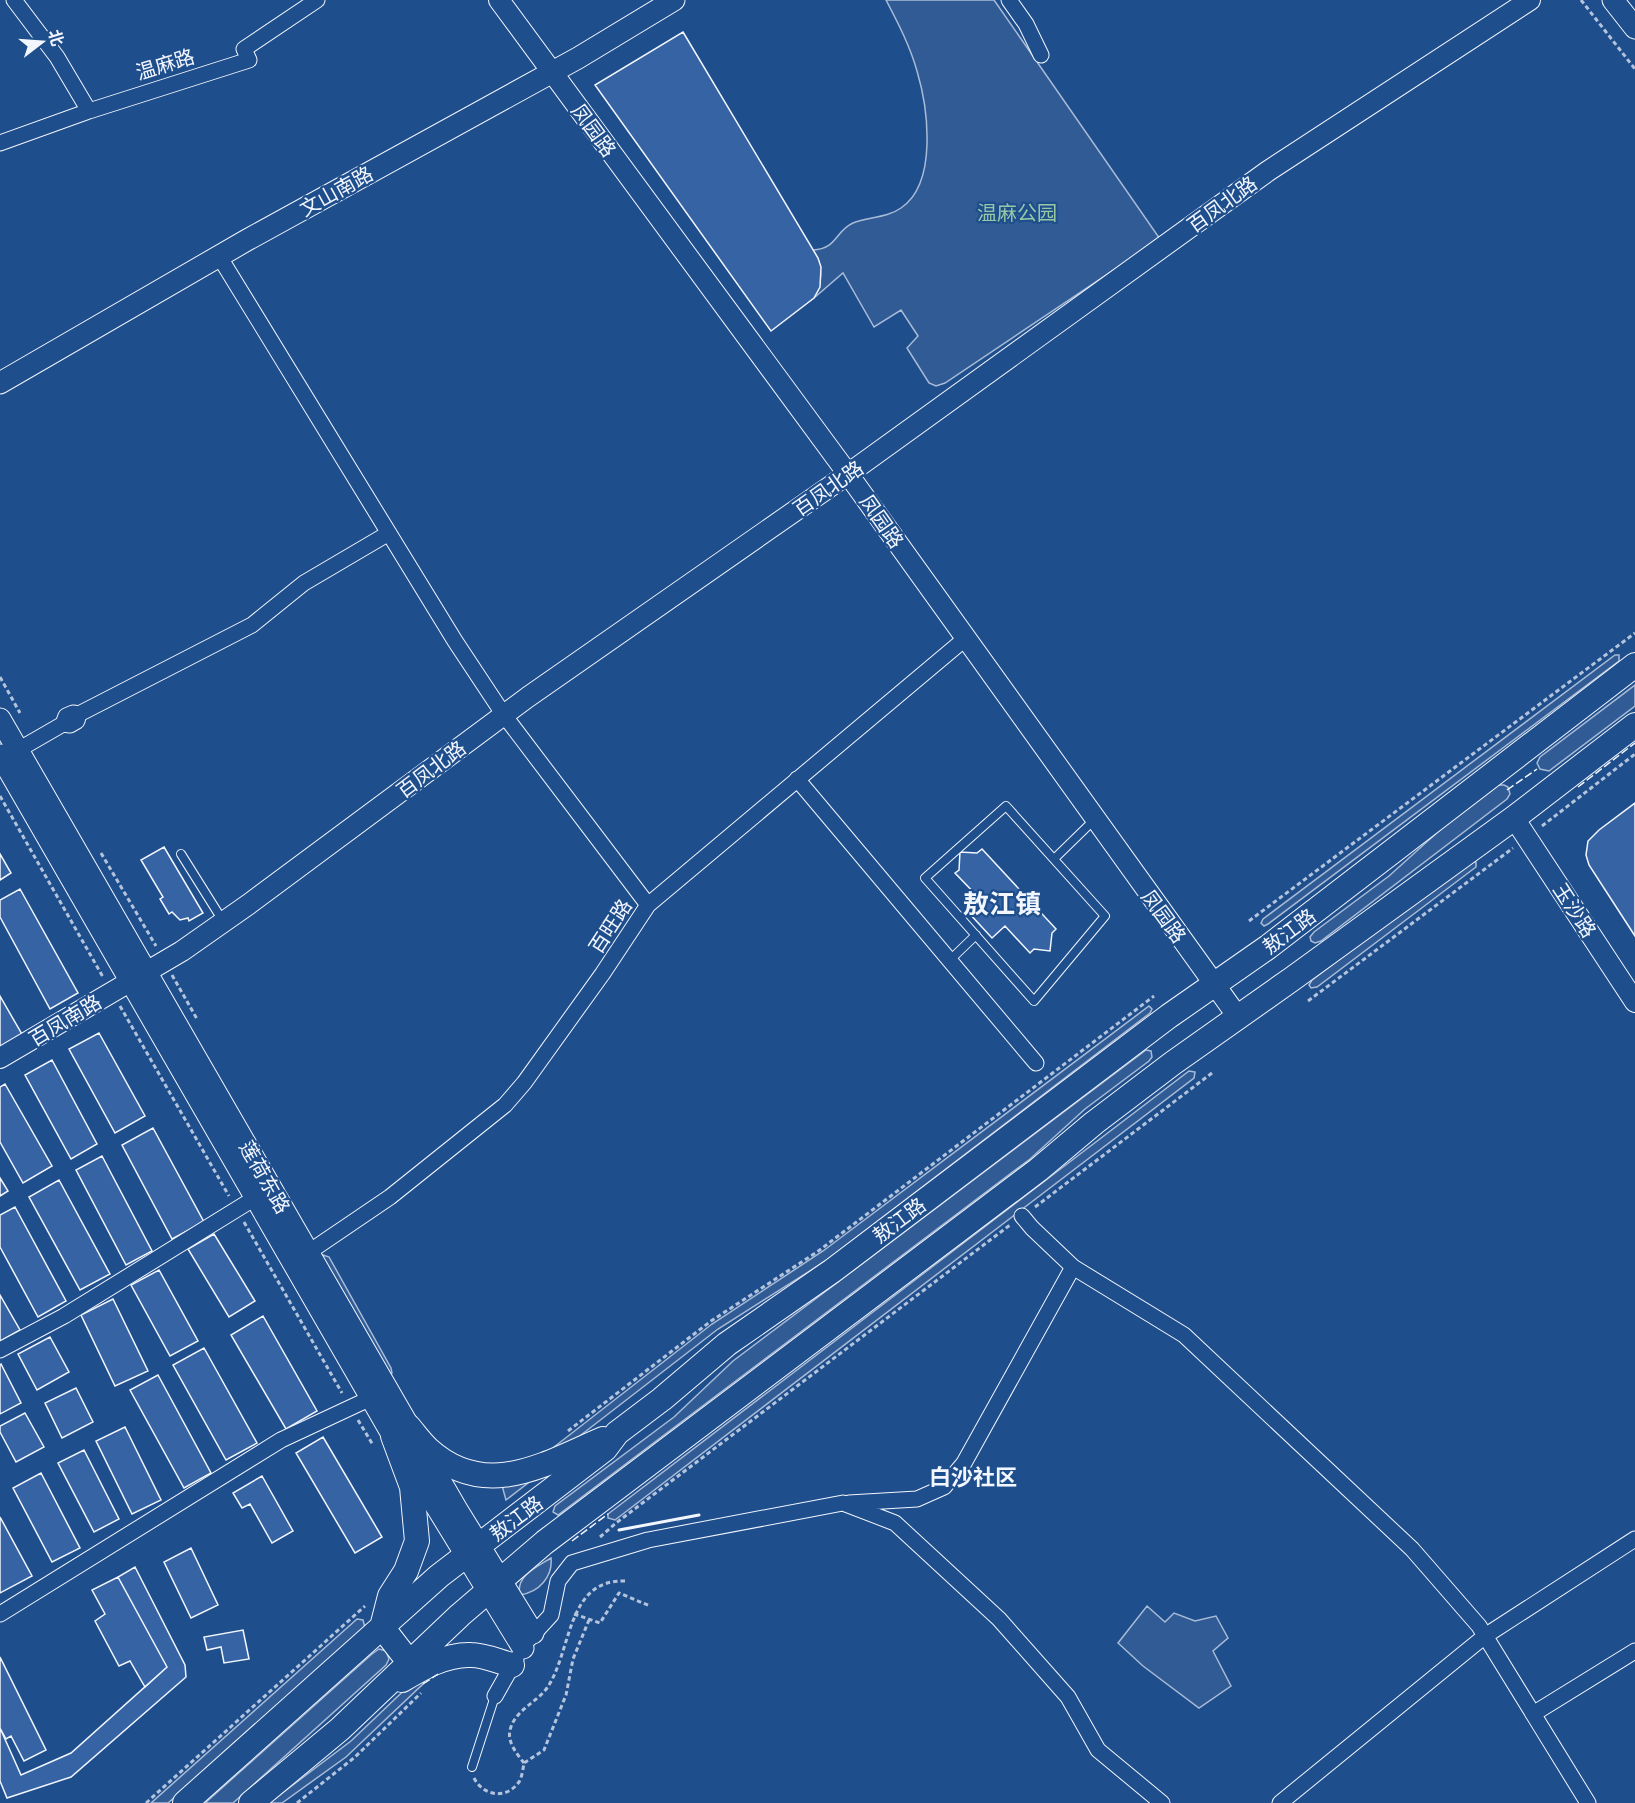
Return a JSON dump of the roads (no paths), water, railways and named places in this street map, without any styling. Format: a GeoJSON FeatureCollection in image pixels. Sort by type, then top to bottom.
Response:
{"type":"FeatureCollection","features":[{"type":"Feature","properties":{"kind":"main road","name":"文山南路"},"geometry":{"type":"LineString","coordinates":[[0,383],[219,256],[578,58],[674,0]]}},
{"type":"Feature","properties":{"kind":"main road"},"geometry":{"type":"LineString","coordinates":[[1613,0],[1635,28]]}},
{"type":"Feature","properties":{"kind":"main road","name":"敖江路"},"geometry":{"type":"LineString","coordinates":[[185,1803],[439,1576],[605,1449],[617,1433],[662,1399],[727,1344],[832,1271],[1148,1031],[1290,931],[1635,664]]}},
{"type":"Feature","properties":{"kind":"main road","name":"莲荷东路"},"geometry":{"type":"LineString","coordinates":[[0,719],[309,1252],[392,1436]]}},
{"type":"Feature","properties":{"kind":"main road","name":"敖江路"},"geometry":{"type":"LineString","coordinates":[[251,1803],[340,1729],[409,1662],[545,1542],[1038,1170],[1094,1123],[1173,1064],[1314,963],[1520,828],[1635,725]]}},
{"type":"Feature","properties":{"kind":"main road"},"geometry":{"type":"LineString","coordinates":[[1290,931],[1314,963]]}},
{"type":"Feature","properties":{"kind":"main road","name":"莲荷东路"},"geometry":{"type":"LineString","coordinates":[[147,971],[255,1198],[392,1436],[494,1586],[523,1649]]}},
{"type":"Feature","properties":{"kind":"main road"},"geometry":{"type":"LineString","coordinates":[[1148,1031],[1173,1064]]}},
{"type":"Feature","properties":{"kind":"main road"},"geometry":{"type":"LineString","coordinates":[[392,1436],[427,1449],[445,1463],[466,1472],[488,1477],[502,1477],[531,1470],[617,1433]]}},
{"type":"Feature","properties":{"kind":"main road"},"geometry":{"type":"LineString","coordinates":[[392,1436],[405,1464],[412,1487],[417,1541],[406,1570],[390,1596],[382,1627],[409,1662]]}},
{"type":"Feature","properties":{"kind":"main road"},"geometry":{"type":"LineString","coordinates":[[376,1695],[421,1669],[446,1659],[523,1649]]}},
{"type":"Feature","properties":{"kind":"street"},"geometry":{"type":"LineString","coordinates":[[14,0],[57,57],[89,111]]}},
{"type":"Feature","properties":{"kind":"street","name":"温麻路"},"geometry":{"type":"LineString","coordinates":[[0,143],[89,111],[249,60],[244,49],[317,0]]}},
{"type":"Feature","properties":{"kind":"street","name":"凤园路"},"geometry":{"type":"LineString","coordinates":[[499,0],[848,474],[1238,1017]]}},
{"type":"Feature","properties":{"kind":"street"},"geometry":{"type":"LineString","coordinates":[[1009,0],[1026,24],[1041,55]]}},
{"type":"Feature","properties":{"kind":"street","name":"百凤北路"},"geometry":{"type":"LineString","coordinates":[[147,971],[223,922],[504,715],[848,474],[1268,171],[1530,0]]}},
{"type":"Feature","properties":{"kind":"street"},"geometry":{"type":"LineString","coordinates":[[219,256],[455,641],[504,715],[648,905]]}},
{"type":"Feature","properties":{"kind":"street"},"geometry":{"type":"LineString","coordinates":[[18,748],[63,723],[66,716],[73,712],[79,714],[252,625],[304,583],[389,534]]}},
{"type":"Feature","properties":{"kind":"street","name":"百旺路"},"geometry":{"type":"LineString","coordinates":[[309,1252],[390,1197],[505,1105],[524,1083],[597,982],[648,905],[966,638]]}},
{"type":"Feature","properties":{"kind":"street"},"geometry":{"type":"LineString","coordinates":[[797,779],[1036,1063]]}},
{"type":"Feature","properties":{"kind":"street","name":"玉沙路"},"geometry":{"type":"LineString","coordinates":[[1520,828],[1635,1002]]}},
{"type":"Feature","properties":{"kind":"street","name":"百凤南路"},"geometry":{"type":"LineString","coordinates":[[0,1059],[147,971]]}},
{"type":"Feature","properties":{"kind":"street"},"geometry":{"type":"LineString","coordinates":[[0,1350],[63,1316],[255,1198]]}},
{"type":"Feature","properties":{"kind":"street"},"geometry":{"type":"LineString","coordinates":[[1022,1216],[1073,1267],[1184,1335],[1412,1549],[1479,1626],[1588,1803]]}},
{"type":"Feature","properties":{"kind":"street"},"geometry":{"type":"LineString","coordinates":[[495,1696],[523,1649],[551,1615],[558,1581],[572,1563],[648,1540],[843,1503],[917,1499],[944,1487],[964,1463],[1073,1267]]}},
{"type":"Feature","properties":{"kind":"street"},"geometry":{"type":"LineString","coordinates":[[0,1614],[281,1440],[371,1398]]}},
{"type":"Feature","properties":{"kind":"street"},"geometry":{"type":"LineString","coordinates":[[843,1503],[895,1523],[999,1618],[1068,1697],[1098,1750],[1162,1803]]}},
{"type":"Feature","properties":{"kind":"street"},"geometry":{"type":"LineString","coordinates":[[1280,1803],[1485,1636],[1635,1539]]}},
{"type":"Feature","properties":{"kind":"street"},"geometry":{"type":"LineString","coordinates":[[1533,1714],[1635,1651]]}},
{"type":"Feature","properties":{"kind":"lane"},"geometry":{"type":"LineString","coordinates":[[1006,806],[1054,859],[1105,916],[1034,1001],[925,878],[1006,806]]}},
{"type":"Feature","properties":{"kind":"lane"},"geometry":{"type":"LineString","coordinates":[[1054,859],[1095,819]]}},
{"type":"Feature","properties":{"kind":"lane"},"geometry":{"type":"LineString","coordinates":[[181,854],[223,922]]}},
{"type":"Feature","properties":{"kind":"lane"},"geometry":{"type":"LineString","coordinates":[[950,960],[976,935]]}},
{"type":"Feature","properties":{"kind":"lane"},"geometry":{"type":"LineString","coordinates":[[472,1767],[495,1696]]}},
{"type":"Feature","properties":{"kind":"district","name":"敖江镇"},"geometry":{"type":"Point","coordinates":[1002,903]}},
{"type":"Feature","properties":{"kind":"district","name":"白沙社区"},"geometry":{"type":"Point","coordinates":[973,1476]}},
{"type":"Feature","properties":{"kind":"park label","name":"温麻公园"},"geometry":{"type":"Point","coordinates":[1017,212]}}]}
